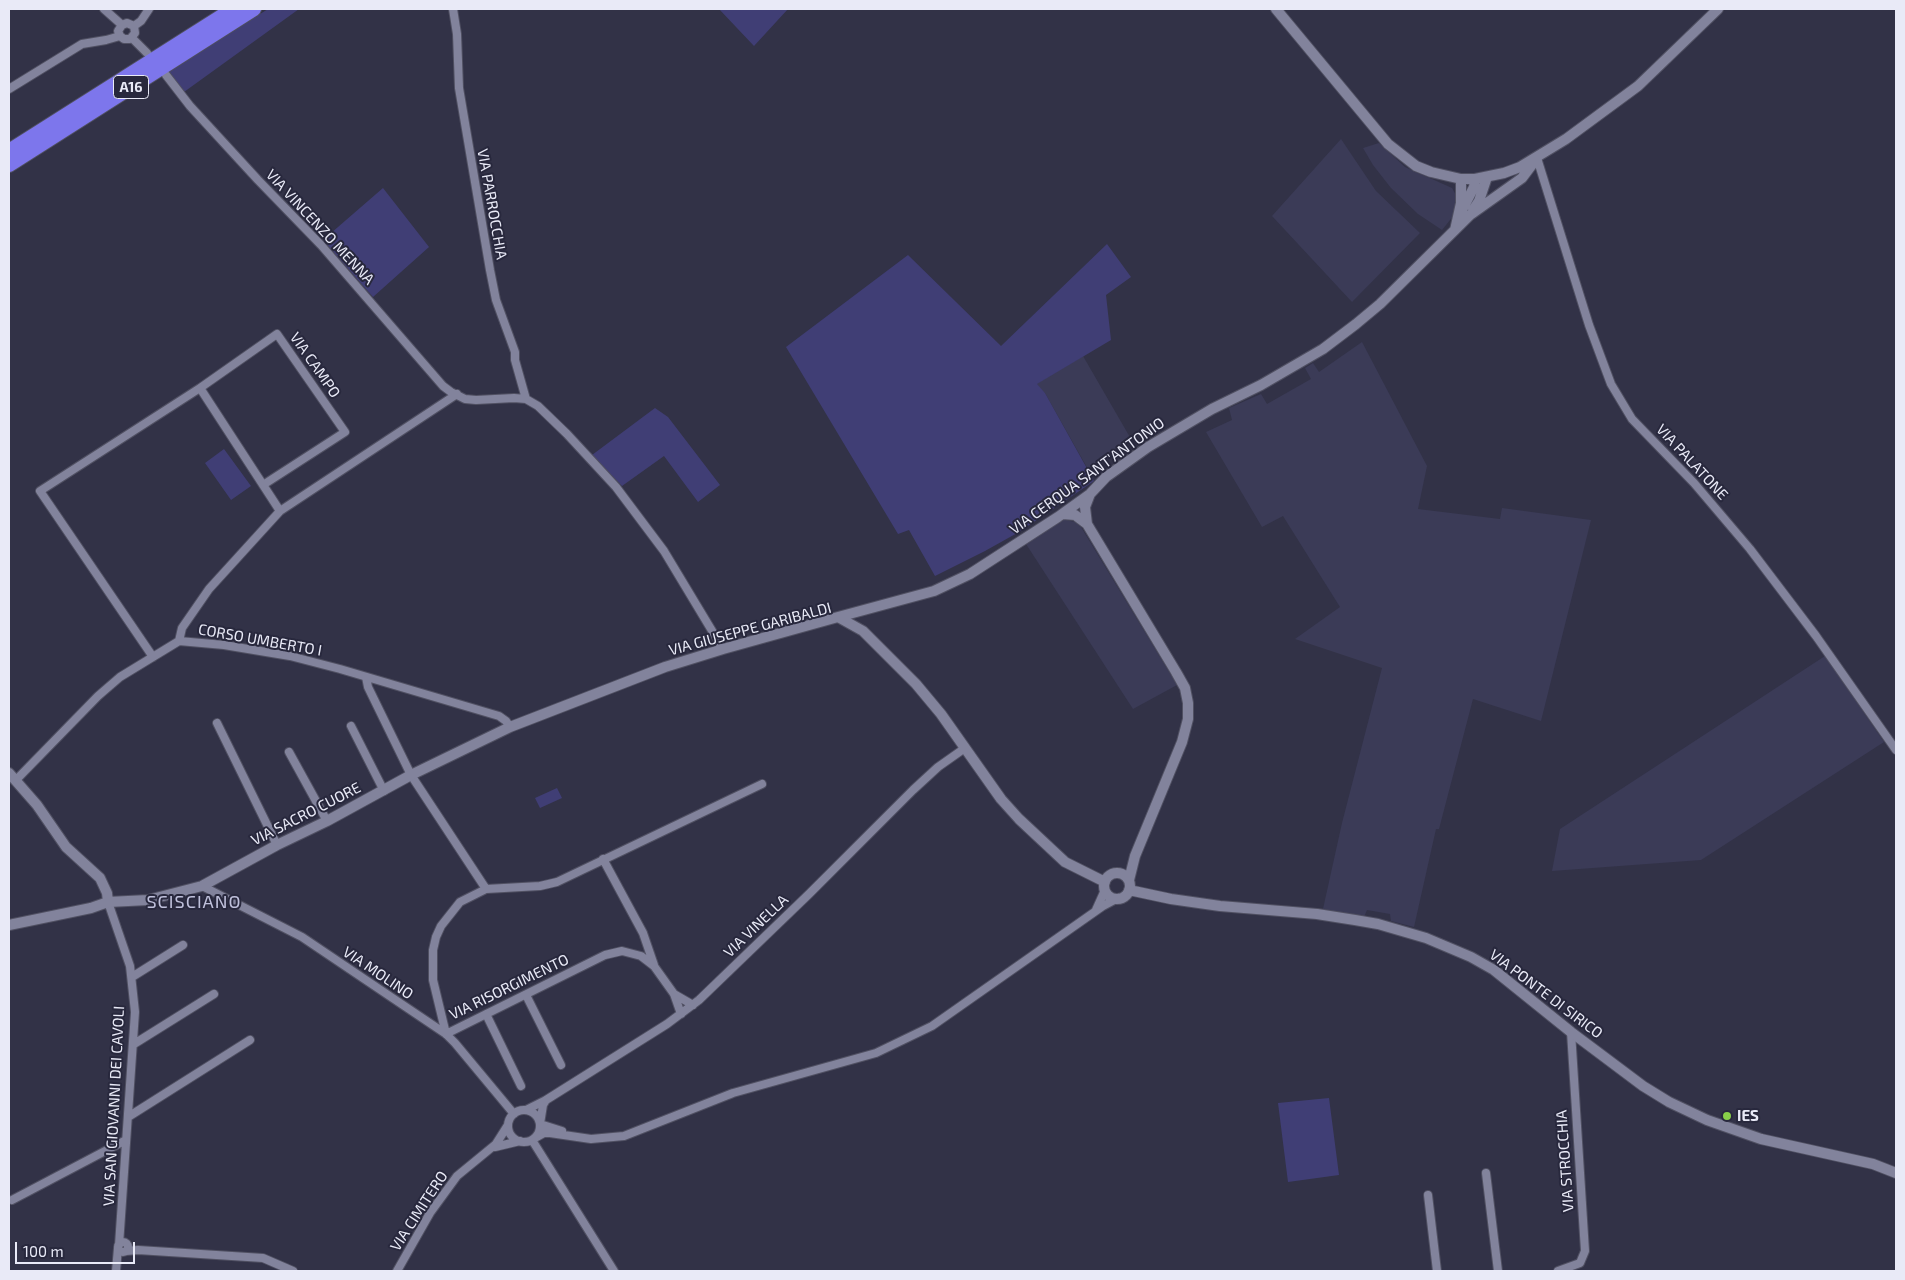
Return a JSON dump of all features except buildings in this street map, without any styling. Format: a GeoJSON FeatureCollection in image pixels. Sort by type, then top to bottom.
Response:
{"type":"FeatureCollection","features":[{"type":"Feature","properties":{"kind":"highway","name":"A16"},"geometry":{"type":"LineString","coordinates":[[9,151],[233,9]]}},
{"type":"Feature","properties":{"kind":"highway","name":"A16"},"geometry":{"type":"LineString","coordinates":[[9,165],[254,9]]}},
{"type":"Feature","properties":{"kind":"street"},"geometry":{"type":"LineString","coordinates":[[104,9],[122,24],[127,23],[134,26],[136,31],[132,38]]}},
{"type":"Feature","properties":{"kind":"street"},"geometry":{"type":"LineString","coordinates":[[134,26],[141,21],[149,9]]}},
{"type":"Feature","properties":{"kind":"street","name":"VIA PARROCCHIA"},"geometry":{"type":"LineString","coordinates":[[454,9],[459,88],[490,270],[496,300],[515,352],[515,360],[526,399]]}},
{"type":"Feature","properties":{"kind":"street"},"geometry":{"type":"LineString","coordinates":[[1276,9],[1388,144],[1416,166],[1431,172],[1460,179],[1487,177],[1520,167],[1566,139],[1638,86],[1718,9]]}},
{"type":"Feature","properties":{"kind":"street"},"geometry":{"type":"LineString","coordinates":[[122,24],[118,31],[120,36],[124,39],[132,38]]}},
{"type":"Feature","properties":{"kind":"street"},"geometry":{"type":"LineString","coordinates":[[9,89],[82,44],[120,36]]}},
{"type":"Feature","properties":{"kind":"street"},"geometry":{"type":"LineString","coordinates":[[132,38],[147,53]]}},
{"type":"Feature","properties":{"kind":"street","name":"VIA VINCENZO MENNA"},"geometry":{"type":"LineString","coordinates":[[166,75],[190,106],[321,245],[443,386],[457,394]]}},
{"type":"Feature","properties":{"kind":"street","name":"VIA CERQUA SANT'ANTONIO"},"geometry":{"type":"LineString","coordinates":[[1470,215],[1522,178],[1536,158]]}},
{"type":"Feature","properties":{"kind":"street","name":"VIA PALATONE"},"geometry":{"type":"LineString","coordinates":[[1536,158],[1589,325],[1611,384],[1632,418],[1694,483],[1750,549],[1816,636],[1896,750]]}},
{"type":"Feature","properties":{"kind":"street","name":"VIA CERQUA SANT'ANTONIO"},"geometry":{"type":"LineString","coordinates":[[838,618],[934,591],[970,574],[1063,514],[1081,505],[1106,477],[1148,447],[1212,409],[1261,385],[1323,349],[1368,314],[1454,232],[1470,215],[1479,201],[1487,177]]}},
{"type":"Feature","properties":{"kind":"street"},"geometry":{"type":"LineString","coordinates":[[1454,232],[1461,203],[1460,179]]}},
{"type":"Feature","properties":{"kind":"street"},"geometry":{"type":"LineString","coordinates":[[1458,217],[1467,203],[1475,179]]}},
{"type":"Feature","properties":{"kind":"street","name":"VIA CAMPO"},"geometry":{"type":"LineString","coordinates":[[200,388],[277,334],[345,432],[264,485]]}},
{"type":"Feature","properties":{"kind":"street"},"geometry":{"type":"LineString","coordinates":[[153,657],[40,492],[200,388],[280,511]]}},
{"type":"Feature","properties":{"kind":"street"},"geometry":{"type":"LineString","coordinates":[[179,641],[182,628],[209,589],[280,511],[457,394],[466,399],[476,400],[526,399],[552,418],[616,487],[664,551],[723,649]]}},
{"type":"Feature","properties":{"kind":"street"},"geometry":{"type":"LineString","coordinates":[[1075,514],[1081,505]]}},
{"type":"Feature","properties":{"kind":"street"},"geometry":{"type":"LineString","coordinates":[[491,1149],[502,1144],[525,1142],[550,1133],[591,1139],[624,1136],[740,1091],[876,1054],[932,1026],[1095,912],[1118,898],[1125,896],[1136,856],[1182,742],[1188,719],[1188,703],[1185,688],[1087,524],[1081,505]]}},
{"type":"Feature","properties":{"kind":"street"},"geometry":{"type":"LineString","coordinates":[[1063,514],[1075,514],[1087,524]]}},
{"type":"Feature","properties":{"kind":"street","name":"VIA GIUSEPPE GARIBALDI"},"geometry":{"type":"LineString","coordinates":[[510,727],[610,687],[723,649],[838,618],[863,631],[889,655],[941,714],[1001,799],[1018,819],[1065,862],[1105,886]]}},
{"type":"Feature","properties":{"kind":"street","name":"CORSO UMBERTO I"},"geometry":{"type":"LineString","coordinates":[[12,777],[120,677],[179,641],[224,645],[290,656],[499,716],[510,727]]}},
{"type":"Feature","properties":{"kind":"street"},"geometry":{"type":"LineString","coordinates":[[366,677],[368,687],[411,775],[486,889]]}},
{"type":"Feature","properties":{"kind":"street"},"geometry":{"type":"LineString","coordinates":[[217,723],[277,845]]}},
{"type":"Feature","properties":{"kind":"street"},"geometry":{"type":"LineString","coordinates":[[351,726],[384,791]]}},
{"type":"Feature","properties":{"kind":"street","name":"VIA SACRO CUORE"},"geometry":{"type":"LineString","coordinates":[[9,925],[91,908],[108,902],[148,900],[202,886],[411,775],[510,727]]}},
{"type":"Feature","properties":{"kind":"street","name":"VIA VINELLA"},"geometry":{"type":"LineString","coordinates":[[526,1110],[546,1100],[681,1014],[692,1005],[760,942],[913,790],[938,767],[965,748]]}},
{"type":"Feature","properties":{"kind":"street"},"geometry":{"type":"LineString","coordinates":[[290,752],[327,821]]}},
{"type":"Feature","properties":{"kind":"street"},"geometry":{"type":"LineString","coordinates":[[12,777],[37,805],[66,847],[100,878],[107,893],[108,902]]}},
{"type":"Feature","properties":{"kind":"street","name":"VIA RISORGIMENTO"},"geometry":{"type":"LineString","coordinates":[[674,994],[648,960],[631,952],[614,952],[446,1034],[433,980],[432,964],[436,937],[449,914],[460,902],[486,889],[543,885],[556,882],[762,784]]}},
{"type":"Feature","properties":{"kind":"street"},"geometry":{"type":"LineString","coordinates":[[1095,912],[1105,886],[1113,874],[1124,868],[1136,856]]}},
{"type":"Feature","properties":{"kind":"street"},"geometry":{"type":"LineString","coordinates":[[603,859],[643,933],[654,966]]}},
{"type":"Feature","properties":{"kind":"street","name":"VIA PONTE DI SIRICO"},"geometry":{"type":"LineString","coordinates":[[1113,874],[1121,874],[1129,885],[1171,899],[1220,906],[1317,914],[1378,924],[1426,938],[1471,957],[1494,970],[1571,1032],[1644,1086],[1669,1102],[1707,1120],[1761,1139],[1873,1164],[1896,1173]]}},
{"type":"Feature","properties":{"kind":"street","name":"VIA MOLINO"},"geometry":{"type":"LineString","coordinates":[[202,886],[302,938],[446,1034],[514,1114]]}},
{"type":"Feature","properties":{"kind":"street"},"geometry":{"type":"LineString","coordinates":[[1105,886],[1111,897],[1118,898]]}},
{"type":"Feature","properties":{"kind":"street","name":"VIA SAN GIOVANNI DEI CAVOLI"},"geometry":{"type":"LineString","coordinates":[[108,902],[132,977],[135,1012],[121,1227],[124,1248],[117,1268]]}},
{"type":"Feature","properties":{"kind":"street"},"geometry":{"type":"LineString","coordinates":[[132,977],[183,945]]}},
{"type":"Feature","properties":{"kind":"street"},"geometry":{"type":"LineString","coordinates":[[134,1044],[214,994]]}},
{"type":"Feature","properties":{"kind":"street"},"geometry":{"type":"LineString","coordinates":[[674,994],[692,1005]]}},
{"type":"Feature","properties":{"kind":"street"},"geometry":{"type":"LineString","coordinates":[[674,994],[681,1014]]}},
{"type":"Feature","properties":{"kind":"street"},"geometry":{"type":"LineString","coordinates":[[526,995],[561,1065]]}},
{"type":"Feature","properties":{"kind":"street"},"geometry":{"type":"LineString","coordinates":[[486,1014],[521,1086]]}},
{"type":"Feature","properties":{"kind":"street","name":"VIA STROCCHIA"},"geometry":{"type":"LineString","coordinates":[[1558,1271],[1580,1263],[1585,1251],[1571,1032]]}},
{"type":"Feature","properties":{"kind":"street"},"geometry":{"type":"LineString","coordinates":[[128,1117],[250,1040]]}},
{"type":"Feature","properties":{"kind":"street"},"geometry":{"type":"LineString","coordinates":[[534,1139],[538,1134],[542,1110],[546,1100]]}},
{"type":"Feature","properties":{"kind":"street"},"geometry":{"type":"LineString","coordinates":[[491,1149],[501,1139],[514,1114],[521,1110],[536,1114],[540,1124],[575,1136]]}},
{"type":"Feature","properties":{"kind":"street"},"geometry":{"type":"LineString","coordinates":[[508,1125],[511,1135],[520,1141]]}},
{"type":"Feature","properties":{"kind":"street"},"geometry":{"type":"LineString","coordinates":[[534,1139],[614,1271]]}},
{"type":"Feature","properties":{"kind":"street"},"geometry":{"type":"LineString","coordinates":[[12,1200],[126,1140]]}},
{"type":"Feature","properties":{"kind":"street","name":"VIA CIMITERO"},"geometry":{"type":"LineString","coordinates":[[397,1271],[430,1213],[457,1176],[491,1149]]}},
{"type":"Feature","properties":{"kind":"street"},"geometry":{"type":"LineString","coordinates":[[1486,1173],[1498,1271]]}},
{"type":"Feature","properties":{"kind":"street"},"geometry":{"type":"LineString","coordinates":[[1428,1195],[1437,1271]]}},
{"type":"Feature","properties":{"kind":"street"},"geometry":{"type":"LineString","coordinates":[[124,1248],[263,1258],[293,1271]]}},
{"type":"Feature","properties":{"kind":"shaded area"},"geometry":{"type":"Polygon","coordinates":[[[268,9],[299,9],[184,92],[169,72],[268,9]]]}},
{"type":"Feature","properties":{"kind":"shaded area"},"geometry":{"type":"Polygon","coordinates":[[[719,9],[788,9],[754,46],[719,9]]]}},
{"type":"Feature","properties":{"kind":"shaded area"},"geometry":{"type":"Polygon","coordinates":[[[1341,139],[1376,191],[1420,233],[1352,302],[1272,216],[1341,139]]]}},
{"type":"Feature","properties":{"kind":"shaded area"},"geometry":{"type":"Polygon","coordinates":[[[1379,143],[1405,167],[1452,188],[1457,197],[1458,205],[1454,215],[1442,230],[1418,214],[1391,188],[1373,165],[1363,148],[1379,143]]]}},
{"type":"Feature","properties":{"kind":"shaded area"},"geometry":{"type":"Polygon","coordinates":[[[383,188],[429,247],[373,297],[323,240],[383,188]]]}},
{"type":"Feature","properties":{"kind":"shaded area"},"geometry":{"type":"Polygon","coordinates":[[[1107,244],[1131,277],[1106,295],[1111,340],[1037,384],[1045,393],[1094,481],[1019,532],[935,576],[909,530],[898,534],[786,347],[908,255],[1001,346],[1107,244]]]}},
{"type":"Feature","properties":{"kind":"shaded area"},"geometry":{"type":"Polygon","coordinates":[[[1362,342],[1427,466],[1418,509],[1500,519],[1502,508],[1591,520],[1541,721],[1473,699],[1439,829],[1436,829],[1414,927],[1391,921],[1390,914],[1367,910],[1364,917],[1323,909],[1342,823],[1382,668],[1295,639],[1340,607],[1283,516],[1262,527],[1206,432],[1232,420],[1229,408],[1261,394],[1267,404],[1311,379],[1305,368],[1313,363],[1319,372],[1362,342]]]}},
{"type":"Feature","properties":{"kind":"shaded area"},"geometry":{"type":"Polygon","coordinates":[[[1083,356],[1131,439],[1089,471],[1045,393],[1036,384],[1083,356]]]}},
{"type":"Feature","properties":{"kind":"shaded area"},"geometry":{"type":"Polygon","coordinates":[[[655,408],[668,417],[720,485],[698,502],[664,456],[622,486],[592,455],[655,408]]]}},
{"type":"Feature","properties":{"kind":"shaded area"},"geometry":{"type":"Polygon","coordinates":[[[224,449],[251,486],[231,500],[205,463],[224,449]]]}},
{"type":"Feature","properties":{"kind":"shaded area"},"geometry":{"type":"Polygon","coordinates":[[[1062,519],[1075,522],[1081,527],[1177,685],[1133,709],[1026,544],[1062,519]]]}},
{"type":"Feature","properties":{"kind":"shaded area"},"geometry":{"type":"Polygon","coordinates":[[[1825,656],[1884,742],[1701,860],[1552,871],[1560,829],[1825,656]]]}},
{"type":"Feature","properties":{"kind":"shaded area"},"geometry":{"type":"Polygon","coordinates":[[[557,788],[562,798],[540,808],[535,798],[557,788]]]}},
{"type":"Feature","properties":{"kind":"shaded area"},"geometry":{"type":"Polygon","coordinates":[[[1329,1098],[1339,1175],[1288,1182],[1278,1103],[1329,1098]]]}},
{"type":"Feature","properties":{"kind":"place","name":"IES"},"geometry":{"type":"Point","coordinates":[1727,1116]}},
{"type":"Feature","properties":{"kind":"district","name":"SCISCIANO"},"geometry":{"type":"Point","coordinates":[194,902]}}]}
